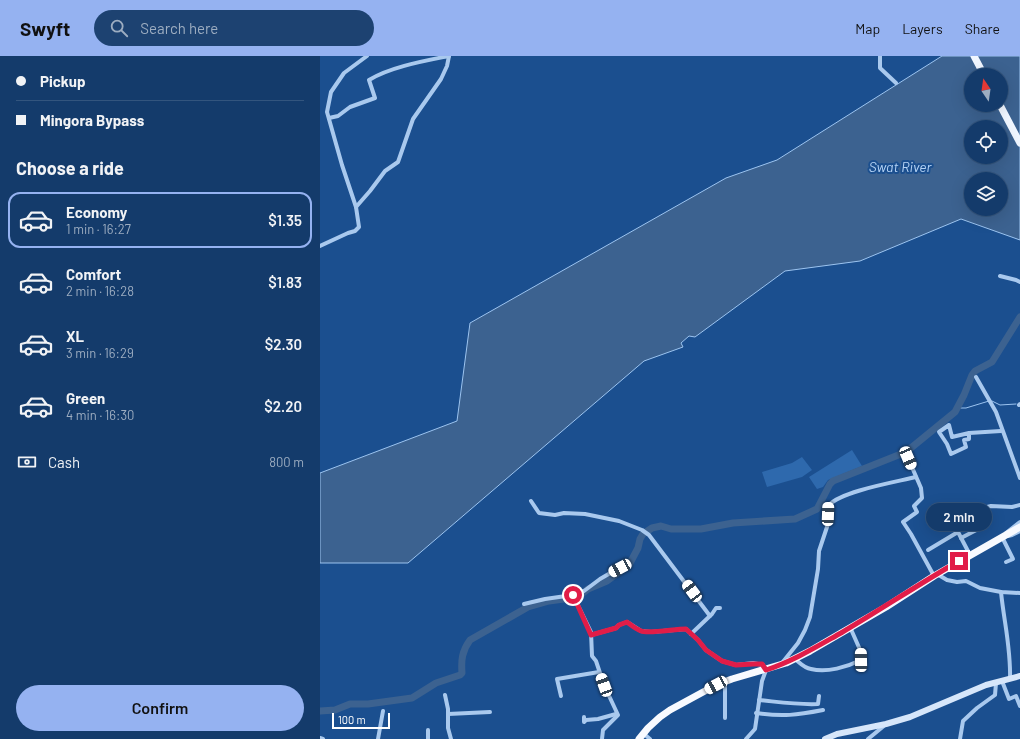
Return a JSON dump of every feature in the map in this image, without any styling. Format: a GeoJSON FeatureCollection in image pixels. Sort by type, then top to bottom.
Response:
{"type":"FeatureCollection","features":[{"type":"Feature","properties":{"kind":"highway"},"geometry":{"type":"LineString","coordinates":[[642,736],[660,717],[725,682],[766,670],[795,659],[886,607],[935,575],[1020,526]]}},
{"type":"Feature","properties":{"kind":"main road"},"geometry":{"type":"LineString","coordinates":[[974,56],[980,68]]}},
{"type":"Feature","properties":{"kind":"main road"},"geometry":{"type":"LineString","coordinates":[[1004,112],[1020,143]]}},
{"type":"Feature","properties":{"kind":"main road"},"geometry":{"type":"LineString","coordinates":[[825,739],[837,734],[886,724],[910,717],[986,685],[1020,676]]}},
{"type":"Feature","properties":{"kind":"street"},"geometry":{"type":"LineString","coordinates":[[320,246],[355,231],[359,226],[356,207],[327,112],[331,92],[344,73],[367,56]]}},
{"type":"Feature","properties":{"kind":"street"},"geometry":{"type":"LineString","coordinates":[[329,118],[338,116],[350,107],[375,98],[369,80],[378,75],[425,61],[449,56],[447,66],[441,79],[412,119],[398,162],[385,170],[356,207]]}},
{"type":"Feature","properties":{"kind":"street"},"geometry":{"type":"LineString","coordinates":[[880,56],[880,68],[896,83]]}},
{"type":"Feature","properties":{"kind":"street"},"geometry":{"type":"LineString","coordinates":[[1000,276],[1020,282]]}},
{"type":"Feature","properties":{"kind":"street"},"geometry":{"type":"LineString","coordinates":[[976,377],[996,412],[1020,478]]}},
{"type":"Feature","properties":{"kind":"street"},"geometry":{"type":"LineString","coordinates":[[969,433],[969,439],[964,440],[966,447],[951,454],[947,444],[939,432],[949,425],[952,437],[969,433],[1002,431]]}},
{"type":"Feature","properties":{"kind":"street"},"geometry":{"type":"LineString","coordinates":[[908,458],[921,488],[922,498],[914,506],[917,512],[903,522],[935,575],[957,582],[966,581],[980,588],[1001,592],[1020,593]]}},
{"type":"Feature","properties":{"kind":"street"},"geometry":{"type":"LineString","coordinates":[[780,665],[798,643],[810,617],[818,569],[819,550],[828,524],[829,505],[840,498],[857,492],[916,477]]}},
{"type":"Feature","properties":{"kind":"street"},"geometry":{"type":"LineString","coordinates":[[531,501],[539,513],[555,515],[564,513],[585,514],[619,521],[642,530],[649,535],[710,616]]}},
{"type":"Feature","properties":{"kind":"street"},"geometry":{"type":"LineString","coordinates":[[963,513],[991,506],[1012,507],[1020,505]]}},
{"type":"Feature","properties":{"kind":"street"},"geometry":{"type":"LineString","coordinates":[[1002,537],[1020,522]]}},
{"type":"Feature","properties":{"kind":"street"},"geometry":{"type":"LineString","coordinates":[[961,538],[986,525]]}},
{"type":"Feature","properties":{"kind":"street"},"geometry":{"type":"LineString","coordinates":[[1002,537],[1012,535],[1020,531]]}},
{"type":"Feature","properties":{"kind":"street"},"geometry":{"type":"LineString","coordinates":[[928,550],[958,532],[970,555]]}},
{"type":"Feature","properties":{"kind":"street"},"geometry":{"type":"LineString","coordinates":[[1002,537],[1013,560],[1006,562]]}},
{"type":"Feature","properties":{"kind":"street"},"geometry":{"type":"LineString","coordinates":[[524,604],[573,595],[584,591],[595,582],[620,568]]}},
{"type":"Feature","properties":{"kind":"street"},"geometry":{"type":"LineString","coordinates":[[1001,592],[1011,658],[1010,678]]}},
{"type":"Feature","properties":{"kind":"street"},"geometry":{"type":"LineString","coordinates":[[573,595],[574,601],[591,635],[592,656],[596,661],[618,714],[603,730],[602,739]]}},
{"type":"Feature","properties":{"kind":"street"},"geometry":{"type":"LineString","coordinates":[[691,634],[710,616],[716,608],[720,608]]}},
{"type":"Feature","properties":{"kind":"street"},"geometry":{"type":"LineString","coordinates":[[591,635],[616,628],[627,622],[641,631],[651,632],[686,629],[706,650],[722,661],[736,665],[762,664],[766,670],[762,681],[756,713],[755,729],[746,739]]}},
{"type":"Feature","properties":{"kind":"street"},"geometry":{"type":"LineString","coordinates":[[795,659],[802,666],[822,670],[844,666],[861,660],[861,652],[850,627]]}},
{"type":"Feature","properties":{"kind":"street"},"geometry":{"type":"LineString","coordinates":[[561,696],[557,679],[600,672]]}},
{"type":"Feature","properties":{"kind":"street"},"geometry":{"type":"LineString","coordinates":[[724,718],[725,682]]}},
{"type":"Feature","properties":{"kind":"street"},"geometry":{"type":"LineString","coordinates":[[999,682],[1009,698],[1016,696],[1020,706]]}},
{"type":"Feature","properties":{"kind":"street"},"geometry":{"type":"LineString","coordinates":[[960,739],[963,721],[977,708],[995,695],[999,682]]}},
{"type":"Feature","properties":{"kind":"street"},"geometry":{"type":"LineString","coordinates":[[445,695],[448,714],[448,728],[451,739]]}},
{"type":"Feature","properties":{"kind":"street"},"geometry":{"type":"LineString","coordinates":[[759,700],[807,705],[818,704],[819,696]]}},
{"type":"Feature","properties":{"kind":"street"},"geometry":{"type":"LineString","coordinates":[[756,713],[793,716],[823,710]]}},
{"type":"Feature","properties":{"kind":"street"},"geometry":{"type":"LineString","coordinates":[[378,739],[383,711]]}},
{"type":"Feature","properties":{"kind":"street"},"geometry":{"type":"LineString","coordinates":[[448,714],[490,712]]}},
{"type":"Feature","properties":{"kind":"street"},"geometry":{"type":"LineString","coordinates":[[584,717],[584,722],[586,720],[598,719],[616,714]]}},
{"type":"Feature","properties":{"kind":"street"},"geometry":{"type":"LineString","coordinates":[[868,739],[886,724]]}},
{"type":"Feature","properties":{"kind":"street"},"geometry":{"type":"LineString","coordinates":[[428,730],[428,739]]}},
{"type":"Feature","properties":{"kind":"street"},"geometry":{"type":"LineString","coordinates":[[957,739],[961,734]]}},
{"type":"Feature","properties":{"kind":"street"},"geometry":{"type":"LineString","coordinates":[[642,736],[650,739]]}},
{"type":"Feature","properties":{"kind":"shaded area"},"geometry":{"type":"Polygon","coordinates":[[[852,450],[862,466],[828,480],[823,487],[817,489],[809,477],[852,450]]]}},
{"type":"Feature","properties":{"kind":"shaded area"},"geometry":{"type":"Polygon","coordinates":[[[802,457],[812,470],[802,477],[767,487],[762,472],[792,463],[802,457]]]}},
{"type":"Feature","properties":{"kind":"water","name":"Swat River"},"geometry":{"type":"Polygon","coordinates":[[[942,56],[1020,56],[1020,240],[961,219],[860,261],[785,271],[695,337],[689,336],[681,343],[683,347],[644,361],[408,563],[320,563],[320,473],[457,421],[470,323],[726,178],[777,160],[942,56]]]}},
{"type":"Feature","properties":{"kind":"waterway"},"geometry":{"type":"LineString","coordinates":[[320,711],[335,710],[350,704],[368,704],[412,698],[436,683],[460,675],[462,673],[462,660],[464,652],[470,640],[528,607],[549,601],[579,596],[588,589],[607,581],[629,565],[638,548],[643,534],[652,528],[661,526],[671,529],[701,529],[733,523],[795,519],[817,509],[833,481],[906,452],[955,412],[972,375],[975,371],[992,362],[1020,317]]}},
{"type":"Feature","properties":{"kind":"waterway"},"geometry":{"type":"LineString","coordinates":[[957,408],[966,408],[989,401]]}},
{"type":"Feature","properties":{"kind":"waterway"},"geometry":{"type":"LineString","coordinates":[[992,401],[1000,405],[1016,404]]}},
{"type":"Feature","properties":{"kind":"route"},"geometry":{"type":"LineString","coordinates":[[573,595],[574,601],[591,632],[591,635],[616,628],[627,622],[641,631],[651,632],[686,629],[706,650],[722,661],[728,664],[736,665],[762,664],[766,670],[786,664],[810,651],[886,607],[959,561]]}}]}
